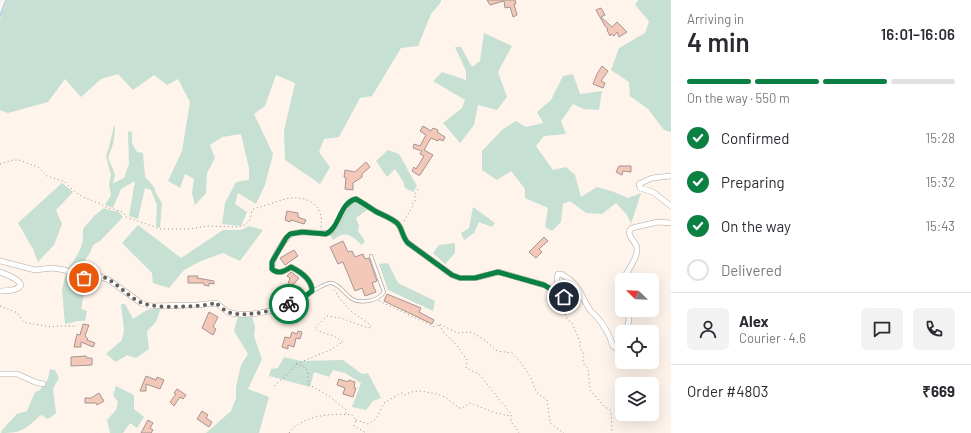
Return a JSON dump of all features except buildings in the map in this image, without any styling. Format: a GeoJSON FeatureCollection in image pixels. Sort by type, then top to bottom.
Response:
{"type":"FeatureCollection","features":[{"type":"Feature","properties":{"kind":"street"},"geometry":{"type":"LineString","coordinates":[[671,176],[652,178],[639,184],[640,188],[653,192],[671,206]]}},
{"type":"Feature","properties":{"kind":"street"},"geometry":{"type":"LineString","coordinates":[[0,260],[4,263],[35,270],[52,268],[65,270],[84,278],[95,276],[101,277],[109,280],[141,303],[151,306],[216,303],[224,310],[231,313],[252,314],[282,307],[300,300],[312,291],[312,286],[299,271],[291,267],[275,272],[272,269],[272,262],[286,238],[290,234],[302,232],[330,233],[343,210],[350,202],[356,199],[396,222],[400,226],[404,238],[408,243],[452,275],[460,278],[475,278],[498,272],[544,285],[560,296],[564,297],[568,295],[567,290],[557,281],[556,277],[558,274],[566,277],[575,284],[580,291],[590,311],[603,325],[615,347]]}},
{"type":"Feature","properties":{"kind":"street"},"geometry":{"type":"LineString","coordinates":[[627,273],[638,252],[629,231],[632,228],[658,222],[671,223]]}},
{"type":"Feature","properties":{"kind":"street"},"geometry":{"type":"LineString","coordinates":[[0,272],[17,280],[21,285],[15,290],[0,291]]}},
{"type":"Feature","properties":{"kind":"street"},"geometry":{"type":"LineString","coordinates":[[0,374],[17,374],[43,384]]}},
{"type":"Feature","properties":{"kind":"lane"},"geometry":{"type":"LineString","coordinates":[[312,291],[328,283],[334,284],[344,290],[353,299],[366,301],[375,300],[381,297],[384,292],[371,256]]}},
{"type":"Feature","properties":{"kind":"path"},"geometry":{"type":"LineString","coordinates":[[0,164],[13,160],[19,160],[38,167],[47,176],[65,182],[75,192],[83,197],[105,207],[123,212],[126,217],[161,229],[190,229],[207,226],[238,227],[245,225],[250,220],[252,210],[257,207],[290,198],[301,199],[313,204],[321,213],[322,218],[319,233]]}},
{"type":"Feature","properties":{"kind":"path"},"geometry":{"type":"LineString","coordinates":[[400,226],[413,206],[412,204],[415,202],[415,194],[418,189]]}},
{"type":"Feature","properties":{"kind":"path"},"geometry":{"type":"LineString","coordinates":[[274,386],[291,371],[296,364],[330,350],[343,342],[334,336],[318,331],[315,328],[327,316],[341,318],[368,328],[372,327],[352,312],[340,300],[336,292],[328,283]]}},
{"type":"Feature","properties":{"kind":"path"},"geometry":{"type":"LineString","coordinates":[[564,297],[566,301],[565,312],[567,319],[572,323],[580,342],[580,348],[584,354],[582,360],[584,365],[588,368],[590,390],[604,406],[611,411],[612,433]]}},
{"type":"Feature","properties":{"kind":"path"},"geometry":{"type":"LineString","coordinates":[[375,300],[435,327],[439,324]]}},
{"type":"Feature","properties":{"kind":"path"},"geometry":{"type":"LineString","coordinates":[[0,306],[18,313],[23,322],[51,327],[77,326]]}},
{"type":"Feature","properties":{"kind":"path"},"geometry":{"type":"LineString","coordinates":[[439,324],[440,329],[455,343],[467,360],[466,368],[479,374],[511,414],[510,416],[512,422],[518,429],[519,433]]}},
{"type":"Feature","properties":{"kind":"path"},"geometry":{"type":"LineString","coordinates":[[439,324],[458,333],[471,332],[486,341],[497,351],[512,353],[530,376],[537,393],[547,400],[550,422],[564,433]]}},
{"type":"Feature","properties":{"kind":"path"},"geometry":{"type":"LineString","coordinates":[[296,364],[303,366],[308,370],[308,384],[329,396],[346,410],[346,414]]}},
{"type":"Feature","properties":{"kind":"path"},"geometry":{"type":"LineString","coordinates":[[289,433],[294,427],[307,419],[323,415],[352,415],[356,420],[368,424],[376,419],[384,403],[401,393],[405,395],[411,392],[421,391],[445,397],[459,408],[462,408],[470,403],[496,413],[510,416]]}},
{"type":"Feature","properties":{"kind":"path"},"geometry":{"type":"LineString","coordinates":[[356,420],[354,426],[366,433]]}},
{"type":"Feature","properties":{"kind":"green space"},"geometry":{"type":"Polygon","coordinates":[[[7,0],[441,0],[441,2],[431,14],[418,46],[401,48],[372,96],[360,98],[339,137],[324,139],[319,152],[330,167],[320,184],[285,160],[284,131],[295,83],[276,75],[265,106],[254,114],[273,154],[265,185],[256,204],[238,193],[235,204],[247,212],[241,226],[222,224],[225,203],[236,182],[249,180],[249,168],[241,134],[222,137],[210,145],[215,158],[207,173],[206,193],[195,205],[192,193],[194,179],[185,174],[180,188],[168,181],[182,151],[190,102],[178,79],[167,85],[154,75],[133,90],[118,74],[101,79],[81,97],[65,79],[48,102],[8,113],[0,110],[0,19],[7,0]]]}},
{"type":"Feature","properties":{"kind":"green space"},"geometry":{"type":"Polygon","coordinates":[[[638,0],[671,0],[671,132],[664,130],[648,109],[630,96],[629,82],[611,70],[619,48],[645,33],[649,21],[635,5],[638,0]]]}},
{"type":"Feature","properties":{"kind":"green space"},"geometry":{"type":"Polygon","coordinates":[[[484,33],[512,46],[498,72],[507,97],[497,110],[478,105],[474,125],[460,143],[443,123],[462,108],[465,100],[433,81],[442,72],[466,80],[466,71],[455,47],[461,47],[472,67],[480,61],[484,33]]]}},
{"type":"Feature","properties":{"kind":"green space"},"geometry":{"type":"Polygon","coordinates":[[[573,74],[580,94],[602,91],[599,110],[584,109],[573,104],[561,121],[566,134],[544,136],[536,146],[553,170],[566,167],[575,175],[581,197],[597,187],[628,198],[641,193],[631,224],[627,215],[616,203],[602,214],[586,213],[570,201],[563,204],[561,222],[552,231],[545,227],[548,208],[525,198],[525,189],[511,171],[497,180],[482,170],[482,151],[503,129],[516,121],[526,127],[543,123],[537,112],[551,100],[563,76],[573,74]]]}},
{"type":"Feature","properties":{"kind":"green space"},"geometry":{"type":"Polygon","coordinates":[[[114,126],[115,130],[113,142],[108,157],[115,175],[113,183],[124,178],[129,164],[128,131],[132,132],[132,143],[137,152],[143,153],[145,177],[154,187],[162,203],[160,228],[156,226],[157,205],[151,190],[145,188],[138,219],[129,216],[135,181],[121,189],[113,208],[105,205],[111,195],[109,184],[111,175],[106,156],[114,126]]]}},
{"type":"Feature","properties":{"kind":"green space"},"geometry":{"type":"Polygon","coordinates":[[[388,150],[399,154],[417,186],[413,192],[405,188],[403,181],[395,169],[387,177],[376,161],[388,150]]]}},
{"type":"Feature","properties":{"kind":"green space"},"geometry":{"type":"Polygon","coordinates":[[[62,183],[73,192],[56,210],[62,224],[54,245],[38,262],[33,249],[18,223],[62,183]]]}},
{"type":"Feature","properties":{"kind":"green space"},"geometry":{"type":"Polygon","coordinates":[[[355,201],[364,205],[368,209],[356,218],[359,226],[358,231],[365,241],[362,245],[348,235],[341,235],[333,240],[330,235],[351,203],[355,201]]]}},
{"type":"Feature","properties":{"kind":"green space"},"geometry":{"type":"Polygon","coordinates":[[[473,207],[495,223],[492,227],[479,222],[474,233],[464,240],[461,233],[469,228],[473,207]]]}},
{"type":"Feature","properties":{"kind":"green space"},"geometry":{"type":"Polygon","coordinates":[[[104,208],[118,211],[123,217],[100,241],[93,245],[90,253],[75,274],[68,269],[81,246],[83,229],[94,216],[104,208]]]}},
{"type":"Feature","properties":{"kind":"green space"},"geometry":{"type":"Polygon","coordinates":[[[138,225],[181,258],[223,230],[241,230],[249,226],[263,230],[240,261],[223,253],[201,261],[184,270],[169,288],[153,283],[152,273],[122,243],[138,225]]]}},
{"type":"Feature","properties":{"kind":"green space"},"geometry":{"type":"Polygon","coordinates":[[[455,243],[455,253],[445,264],[433,253],[439,245],[455,243]]]}},
{"type":"Feature","properties":{"kind":"green space"},"geometry":{"type":"Polygon","coordinates":[[[388,263],[398,283],[435,301],[433,311],[388,290],[379,264],[388,263]]]}},
{"type":"Feature","properties":{"kind":"green space"},"geometry":{"type":"Polygon","coordinates":[[[66,274],[75,278],[97,280],[94,291],[84,294],[81,309],[87,311],[85,321],[65,324],[62,289],[66,274]]]}},
{"type":"Feature","properties":{"kind":"green space"},"geometry":{"type":"Polygon","coordinates":[[[121,304],[125,304],[133,319],[147,310],[161,308],[156,322],[147,331],[149,349],[136,358],[127,355],[116,362],[106,354],[122,340],[124,330],[121,304]]]}},
{"type":"Feature","properties":{"kind":"green space"},"geometry":{"type":"Polygon","coordinates":[[[238,316],[252,316],[255,326],[254,336],[262,359],[248,389],[269,397],[259,433],[206,433],[231,411],[236,398],[236,387],[241,365],[248,354],[234,331],[238,316]]]}},
{"type":"Feature","properties":{"kind":"green space"},"geometry":{"type":"Polygon","coordinates":[[[284,357],[301,361],[343,360],[362,374],[368,373],[381,398],[373,401],[366,410],[352,407],[361,383],[345,373],[333,370],[329,377],[314,372],[310,387],[269,376],[271,369],[278,368],[284,357]]]}},
{"type":"Feature","properties":{"kind":"green space"},"geometry":{"type":"Polygon","coordinates":[[[50,369],[55,370],[59,378],[53,389],[56,413],[48,419],[41,415],[27,427],[19,431],[1,433],[17,414],[27,411],[35,392],[40,390],[48,379],[50,369]]]}},
{"type":"Feature","properties":{"kind":"green space"},"geometry":{"type":"Polygon","coordinates":[[[116,386],[134,395],[134,409],[144,417],[137,428],[130,423],[123,433],[110,433],[107,420],[116,410],[118,402],[113,395],[116,386]]]}},
{"type":"Feature","properties":{"kind":"waterway"},"geometry":{"type":"LineString","coordinates":[[0,16],[6,0]]}},
{"type":"Feature","properties":{"kind":"way so far"},"geometry":{"type":"LineString","coordinates":[[84,278],[95,276],[109,280],[141,303],[151,306],[216,303],[224,310],[231,313],[252,314],[265,312],[289,304]]}},
{"type":"Feature","properties":{"kind":"route"},"geometry":{"type":"LineString","coordinates":[[289,304],[308,295],[312,291],[312,286],[299,271],[291,267],[285,271],[279,272],[275,272],[272,269],[272,262],[281,245],[290,234],[302,232],[330,233],[343,210],[350,202],[356,199],[396,222],[400,226],[404,238],[408,243],[452,275],[460,278],[475,278],[498,272],[544,285],[560,296],[564,297]]}}]}
